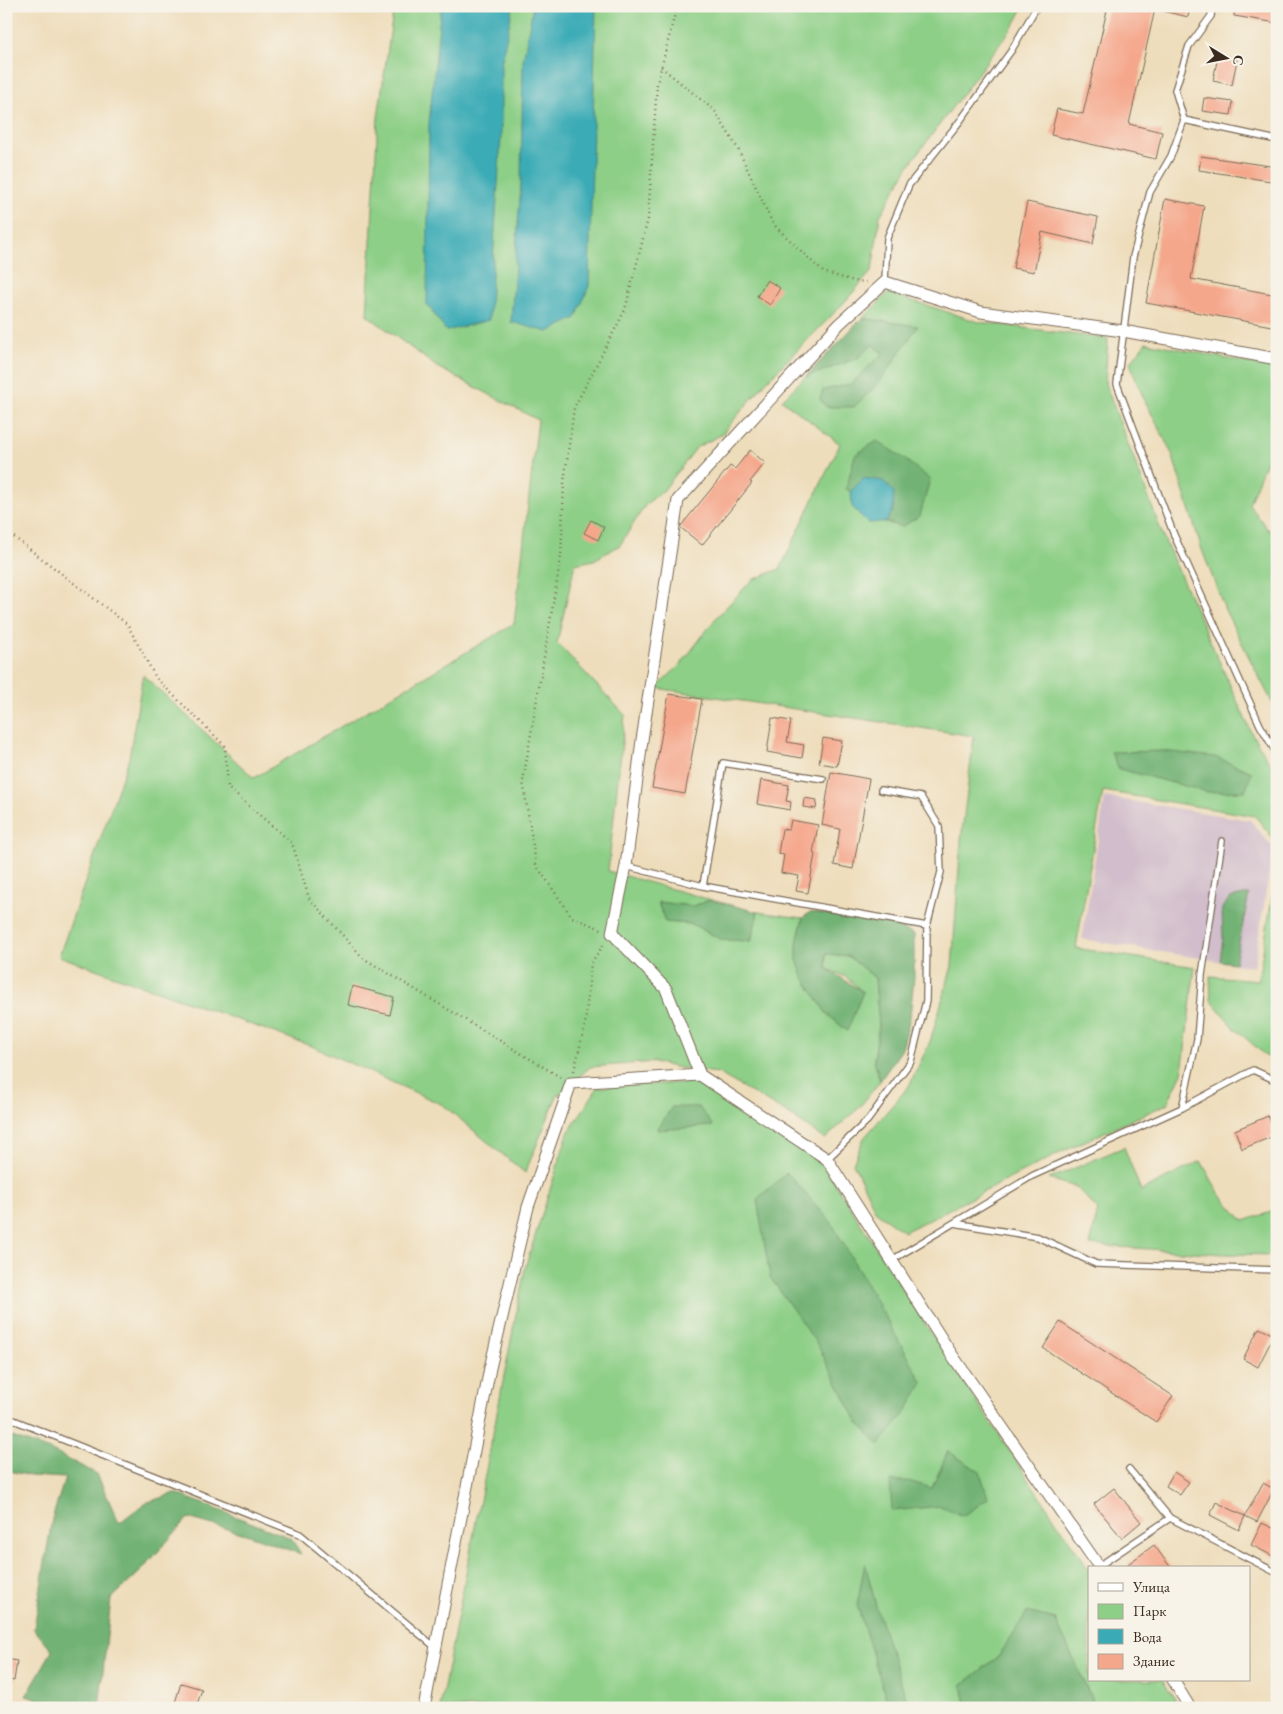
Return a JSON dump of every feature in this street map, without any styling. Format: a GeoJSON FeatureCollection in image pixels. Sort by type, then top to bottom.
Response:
{"type":"FeatureCollection","features":[{"type":"Feature","properties":{"kind":"street"},"geometry":{"type":"LineString","coordinates":[[1098,1566],[950,1352],[827,1159],[700,1075],[666,989],[612,933],[626,866],[642,740],[678,500],[839,324],[885,282],[981,312],[1123,331],[1277,360]]}},
{"type":"Feature","properties":{"kind":"street"},"geometry":{"type":"LineString","coordinates":[[424,1708],[490,1368],[528,1207],[571,1084],[700,1075]]}},
{"type":"Feature","properties":{"kind":"street"},"geometry":{"type":"LineString","coordinates":[[1174,1682],[1190,1708]]}},
{"type":"Feature","properties":{"kind":"lane"},"geometry":{"type":"LineString","coordinates":[[885,282],[887,238],[909,184],[960,121],[1011,52],[1037,6]]}},
{"type":"Feature","properties":{"kind":"lane"},"geometry":{"type":"LineString","coordinates":[[1212,6],[1211,16],[1189,46],[1175,90],[1184,120],[1171,156],[1150,192],[1133,257],[1117,384],[1174,535],[1260,725],[1277,754]]}},
{"type":"Feature","properties":{"kind":"lane"},"geometry":{"type":"LineString","coordinates":[[1184,120],[1277,140]]}},
{"type":"Feature","properties":{"kind":"lane"},"geometry":{"type":"LineString","coordinates":[[703,886],[723,763],[823,780]]}},
{"type":"Feature","properties":{"kind":"lane"},"geometry":{"type":"LineString","coordinates":[[827,1159],[868,1120],[911,1061],[926,1001],[927,926],[941,872],[939,826],[921,797],[881,790]]}},
{"type":"Feature","properties":{"kind":"lane"},"geometry":{"type":"LineString","coordinates":[[1182,1108],[1197,1039],[1202,975],[1222,841]]}},
{"type":"Feature","properties":{"kind":"lane"},"geometry":{"type":"LineString","coordinates":[[626,866],[703,886],[927,926]]}},
{"type":"Feature","properties":{"kind":"lane"},"geometry":{"type":"LineString","coordinates":[[892,1260],[1032,1176],[1182,1108],[1252,1070],[1275,1080],[1277,1083]]}},
{"type":"Feature","properties":{"kind":"lane"},"geometry":{"type":"LineString","coordinates":[[954,1223],[1038,1237],[1096,1264],[1277,1270]]}},
{"type":"Feature","properties":{"kind":"lane"},"geometry":{"type":"LineString","coordinates":[[6,1417],[300,1534],[435,1647]]}},
{"type":"Feature","properties":{"kind":"lane"},"geometry":{"type":"LineString","coordinates":[[1129,1468],[1170,1518],[1277,1573]]}},
{"type":"Feature","properties":{"kind":"lane"},"geometry":{"type":"LineString","coordinates":[[1100,1566],[1170,1518]]}},
{"type":"Feature","properties":{"kind":"path"},"geometry":{"type":"LineString","coordinates":[[6,530],[127,624],[156,678],[225,746],[228,788],[292,843],[309,898],[363,958],[571,1084],[585,1025],[591,964],[612,933],[572,917],[536,865],[523,781],[561,557],[564,482],[574,408],[624,310],[648,219],[657,84],[677,6]]}},
{"type":"Feature","properties":{"kind":"path"},"geometry":{"type":"LineString","coordinates":[[661,67],[715,111],[738,149],[773,224],[823,272],[854,281],[885,282]]}},
{"type":"Feature","properties":{"kind":"shaded area"},"geometry":{"type":"Polygon","coordinates":[[[1105,797],[1250,820],[1273,848],[1254,967],[1082,939],[1105,797]]]}},
{"type":"Feature","properties":{"kind":"green space"},"geometry":{"type":"Polygon","coordinates":[[[394,6],[1024,6],[1014,25],[910,164],[880,216],[872,271],[841,306],[765,383],[721,435],[697,447],[663,491],[646,504],[620,545],[594,560],[575,564],[557,643],[625,715],[608,871],[711,900],[693,906],[658,903],[666,922],[692,924],[722,940],[751,941],[758,912],[803,918],[797,954],[803,976],[863,992],[846,977],[826,968],[826,954],[848,956],[875,978],[879,1025],[874,1059],[880,1081],[858,1109],[825,1139],[790,1115],[718,1073],[679,1068],[654,1062],[590,1067],[557,1096],[525,1173],[443,1105],[314,1047],[59,956],[129,758],[143,675],[254,778],[514,624],[538,420],[437,367],[367,315],[378,117],[394,6]]]}},
{"type":"Feature","properties":{"kind":"green space"},"geometry":{"type":"Polygon","coordinates":[[[888,293],[979,322],[1108,339],[1105,383],[1165,541],[1252,734],[1277,775],[1277,843],[1255,816],[1103,791],[1076,948],[1195,967],[1182,1073],[1167,1104],[1072,1147],[904,1232],[876,1212],[853,1163],[864,1138],[909,1086],[930,1042],[952,966],[961,840],[974,736],[656,688],[681,664],[716,618],[752,580],[780,569],[840,444],[782,400],[888,293]]]}},
{"type":"Feature","properties":{"kind":"green space"},"geometry":{"type":"Polygon","coordinates":[[[862,318],[918,326],[878,384],[854,407],[826,407],[820,399],[823,390],[851,384],[883,353],[872,345],[858,358],[806,377],[862,318]]]}},
{"type":"Feature","properties":{"kind":"green space"},"geometry":{"type":"Polygon","coordinates":[[[1146,342],[1277,369],[1277,433],[1249,504],[1268,530],[1277,530],[1277,712],[1225,610],[1201,547],[1172,454],[1143,397],[1130,363],[1146,342]]]}},
{"type":"Feature","properties":{"kind":"green space"},"geometry":{"type":"Polygon","coordinates":[[[877,441],[930,479],[920,516],[901,527],[886,522],[893,511],[864,478],[851,491],[846,489],[855,455],[877,441]]]}},
{"type":"Feature","properties":{"kind":"green space"},"geometry":{"type":"Polygon","coordinates":[[[1163,751],[1215,757],[1252,772],[1245,791],[1208,792],[1119,769],[1111,752],[1163,751]]]}},
{"type":"Feature","properties":{"kind":"green space"},"geometry":{"type":"Polygon","coordinates":[[[1277,869],[1277,1063],[1274,1063],[1232,1026],[1211,1000],[1210,976],[1258,980],[1277,869]]]}},
{"type":"Feature","properties":{"kind":"green space"},"geometry":{"type":"Polygon","coordinates":[[[1249,894],[1235,963],[1220,961],[1223,938],[1222,908],[1230,898],[1249,894]]]}},
{"type":"Feature","properties":{"kind":"green space"},"geometry":{"type":"Polygon","coordinates":[[[711,900],[758,912],[751,941],[722,940],[692,924],[665,922],[658,902],[693,906],[711,900]]]}},
{"type":"Feature","properties":{"kind":"green space"},"geometry":{"type":"Polygon","coordinates":[[[810,912],[889,924],[914,934],[914,977],[910,1017],[902,1049],[880,1081],[874,1059],[879,1025],[875,978],[848,956],[826,954],[826,968],[863,992],[847,1031],[826,1013],[803,976],[797,960],[797,943],[803,918],[810,912]]]}},
{"type":"Feature","properties":{"kind":"green space"},"geometry":{"type":"Polygon","coordinates":[[[699,1082],[822,1163],[925,1324],[1088,1568],[1088,1682],[1163,1682],[1181,1708],[1094,1708],[1094,1704],[1055,1619],[1028,1613],[999,1656],[962,1685],[967,1708],[440,1708],[525,1268],[568,1133],[598,1087],[699,1082]]]}},
{"type":"Feature","properties":{"kind":"green space"},"geometry":{"type":"Polygon","coordinates":[[[672,1107],[699,1107],[713,1126],[657,1130],[672,1107]]]}},
{"type":"Feature","properties":{"kind":"green space"},"geometry":{"type":"Polygon","coordinates":[[[1124,1147],[1141,1191],[1201,1161],[1219,1193],[1244,1221],[1277,1210],[1277,1255],[1224,1254],[1090,1245],[1098,1210],[1076,1187],[1049,1179],[1124,1147]]]}},
{"type":"Feature","properties":{"kind":"green space"},"geometry":{"type":"Polygon","coordinates":[[[787,1173],[831,1222],[923,1383],[906,1412],[879,1445],[857,1421],[817,1344],[770,1277],[757,1199],[787,1173]]]}},
{"type":"Feature","properties":{"kind":"green space"},"geometry":{"type":"Polygon","coordinates":[[[6,1435],[48,1449],[97,1474],[119,1523],[145,1503],[175,1493],[291,1538],[301,1554],[249,1535],[188,1518],[139,1573],[111,1599],[99,1708],[68,1708],[26,1696],[52,1651],[34,1629],[52,1519],[65,1478],[30,1476],[6,1470],[6,1435]]]}},
{"type":"Feature","properties":{"kind":"green space"},"geometry":{"type":"Polygon","coordinates":[[[948,1451],[980,1472],[988,1498],[964,1516],[940,1506],[892,1511],[890,1481],[908,1481],[932,1488],[948,1451]]]}},
{"type":"Feature","properties":{"kind":"green space"},"geometry":{"type":"Polygon","coordinates":[[[865,1563],[878,1613],[906,1698],[893,1708],[889,1708],[857,1605],[865,1563]]]}},
{"type":"Feature","properties":{"kind":"green space"},"geometry":{"type":"Polygon","coordinates":[[[1027,1612],[1055,1619],[1094,1704],[1094,1708],[967,1708],[962,1685],[999,1656],[1027,1612]]]}},
{"type":"Feature","properties":{"kind":"water"},"geometry":{"type":"Polygon","coordinates":[[[441,6],[513,6],[501,64],[501,138],[489,320],[446,331],[427,304],[429,123],[441,6]]]}},
{"type":"Feature","properties":{"kind":"water"},"geometry":{"type":"Polygon","coordinates":[[[533,6],[596,6],[589,286],[576,318],[548,332],[511,322],[521,182],[523,61],[533,6]]]}},
{"type":"Feature","properties":{"kind":"water"},"geometry":{"type":"Polygon","coordinates":[[[864,478],[883,481],[894,492],[893,511],[886,522],[868,523],[852,507],[851,491],[864,478]]]}},
{"type":"Feature","properties":{"kind":"building"},"geometry":{"type":"Polygon","coordinates":[[[1108,6],[1190,6],[1188,17],[1155,9],[1129,124],[1162,132],[1156,159],[1051,135],[1057,109],[1083,114],[1108,6]]]}},
{"type":"Feature","properties":{"kind":"building"},"geometry":{"type":"Polygon","coordinates":[[[1235,6],[1277,6],[1277,23],[1234,16],[1235,6]]]}},
{"type":"Feature","properties":{"kind":"building"},"geometry":{"type":"Polygon","coordinates":[[[1218,56],[1237,60],[1232,85],[1213,81],[1218,56]]]}},
{"type":"Feature","properties":{"kind":"building"},"geometry":{"type":"Polygon","coordinates":[[[1204,98],[1233,102],[1231,115],[1202,111],[1204,98]]]}},
{"type":"Feature","properties":{"kind":"building"},"geometry":{"type":"Polygon","coordinates":[[[1201,156],[1277,167],[1277,182],[1199,170],[1201,156]]]}},
{"type":"Feature","properties":{"kind":"building"},"geometry":{"type":"Polygon","coordinates":[[[1165,199],[1204,206],[1191,279],[1277,295],[1277,327],[1146,303],[1165,199]]]}},
{"type":"Feature","properties":{"kind":"building"},"geometry":{"type":"Polygon","coordinates":[[[1027,202],[1098,217],[1093,244],[1042,232],[1034,272],[1013,268],[1027,202]]]}},
{"type":"Feature","properties":{"kind":"building"},"geometry":{"type":"Polygon","coordinates":[[[767,280],[780,288],[770,305],[757,296],[767,280]]]}},
{"type":"Feature","properties":{"kind":"building"},"geometry":{"type":"Polygon","coordinates":[[[750,450],[765,463],[750,482],[752,483],[702,545],[680,527],[730,466],[735,469],[750,450]]]}},
{"type":"Feature","properties":{"kind":"building"},"geometry":{"type":"Polygon","coordinates":[[[591,520],[604,527],[598,540],[584,533],[591,520]]]}},
{"type":"Feature","properties":{"kind":"building"},"geometry":{"type":"Polygon","coordinates":[[[669,694],[702,699],[685,794],[652,788],[669,694]]]}},
{"type":"Feature","properties":{"kind":"building"},"geometry":{"type":"Polygon","coordinates":[[[772,718],[791,721],[787,742],[804,745],[802,758],[767,752],[772,718]]]}},
{"type":"Feature","properties":{"kind":"building"},"geometry":{"type":"Polygon","coordinates":[[[823,738],[842,741],[837,766],[819,763],[823,738]]]}},
{"type":"Feature","properties":{"kind":"building"},"geometry":{"type":"Polygon","coordinates":[[[831,772],[869,779],[853,869],[834,865],[840,829],[822,825],[831,772]]]}},
{"type":"Feature","properties":{"kind":"building"},"geometry":{"type":"Polygon","coordinates":[[[761,780],[789,785],[786,801],[791,802],[790,810],[757,804],[761,780]]]}},
{"type":"Feature","properties":{"kind":"building"},"geometry":{"type":"Polygon","coordinates":[[[804,798],[817,800],[816,809],[803,807],[804,798]]]}},
{"type":"Feature","properties":{"kind":"building"},"geometry":{"type":"Polygon","coordinates":[[[791,820],[818,825],[808,893],[796,891],[799,876],[781,873],[784,855],[778,854],[782,829],[789,830],[791,820]]]}},
{"type":"Feature","properties":{"kind":"building"},"geometry":{"type":"Polygon","coordinates":[[[352,986],[394,997],[390,1015],[348,1005],[352,986]]]}},
{"type":"Feature","properties":{"kind":"building"},"geometry":{"type":"Polygon","coordinates":[[[1268,1116],[1276,1135],[1242,1149],[1235,1130],[1268,1116]]]}},
{"type":"Feature","properties":{"kind":"building"},"geometry":{"type":"Polygon","coordinates":[[[1060,1322],[1173,1396],[1156,1422],[1043,1348],[1060,1322]]]}},
{"type":"Feature","properties":{"kind":"building"},"geometry":{"type":"Polygon","coordinates":[[[1259,1328],[1274,1335],[1258,1367],[1243,1359],[1259,1328]]]}},
{"type":"Feature","properties":{"kind":"building"},"geometry":{"type":"Polygon","coordinates":[[[1174,1472],[1189,1482],[1180,1495],[1166,1486],[1174,1472]]]}},
{"type":"Feature","properties":{"kind":"building"},"geometry":{"type":"Polygon","coordinates":[[[1263,1483],[1274,1489],[1257,1522],[1245,1516],[1263,1483]]]}},
{"type":"Feature","properties":{"kind":"building"},"geometry":{"type":"Polygon","coordinates":[[[1114,1488],[1141,1522],[1122,1538],[1094,1504],[1114,1488]]]}},
{"type":"Feature","properties":{"kind":"building"},"geometry":{"type":"Polygon","coordinates":[[[1216,1502],[1245,1516],[1239,1530],[1210,1515],[1216,1502]]]}},
{"type":"Feature","properties":{"kind":"building"},"geometry":{"type":"Polygon","coordinates":[[[1262,1523],[1277,1530],[1277,1558],[1251,1545],[1262,1523]]]}},
{"type":"Feature","properties":{"kind":"building"},"geometry":{"type":"Polygon","coordinates":[[[1154,1545],[1170,1566],[1130,1566],[1128,1564],[1154,1545]]]}},
{"type":"Feature","properties":{"kind":"building"},"geometry":{"type":"Polygon","coordinates":[[[6,1659],[17,1661],[14,1681],[6,1679],[6,1659]]]}},
{"type":"Feature","properties":{"kind":"building"},"geometry":{"type":"Polygon","coordinates":[[[181,1683],[202,1689],[196,1708],[174,1706],[181,1683]]]}}]}
